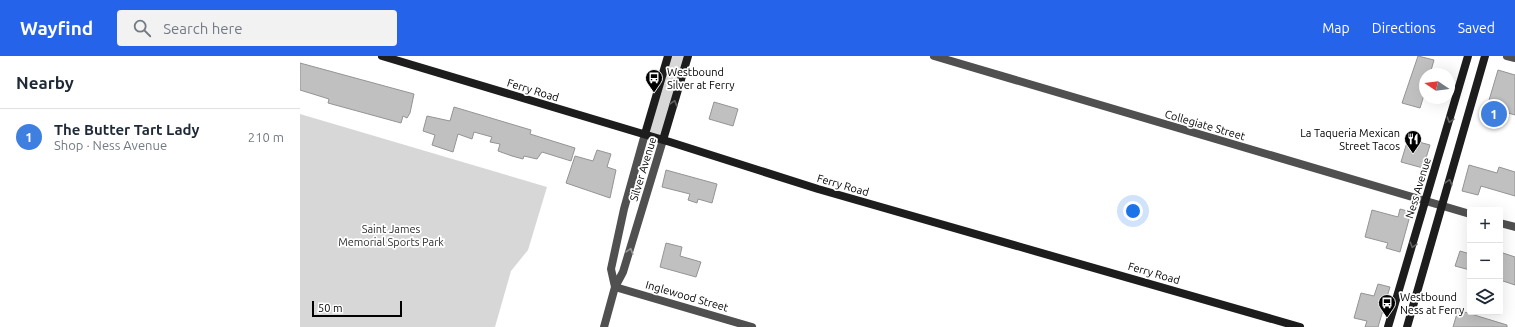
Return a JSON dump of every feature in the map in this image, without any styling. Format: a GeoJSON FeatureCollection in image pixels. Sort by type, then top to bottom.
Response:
{"type":"FeatureCollection","features":[{"type":"Feature","properties":{"kind":"main road","name":"Ferry Road"},"geometry":{"type":"LineString","coordinates":[[382,56],[645,134],[818,190],[1300,327]]}},
{"type":"Feature","properties":{"kind":"main road","name":"Silver Avenue"},"geometry":{"type":"LineString","coordinates":[[645,134],[668,56]]}},
{"type":"Feature","properties":{"kind":"main road","name":"Silver Avenue"},"geometry":{"type":"LineString","coordinates":[[663,140],[688,56]]}},
{"type":"Feature","properties":{"kind":"main road","name":"Ness Avenue"},"geometry":{"type":"LineString","coordinates":[[1388,327],[1468,56]]}},
{"type":"Feature","properties":{"kind":"main road"},"geometry":{"type":"LineString","coordinates":[[1407,327],[1486,56]]}},
{"type":"Feature","properties":{"kind":"street","name":"Collegiate Street"},"geometry":{"type":"LineString","coordinates":[[934,56],[1467,213]]}},
{"type":"Feature","properties":{"kind":"street"},"geometry":{"type":"LineString","coordinates":[[1507,56],[1515,58]]}},
{"type":"Feature","properties":{"kind":"street","name":"Silver Avenue"},"geometry":{"type":"LineString","coordinates":[[615,287],[611,269],[624,209],[645,134]]}},
{"type":"Feature","properties":{"kind":"street","name":"Silver Avenue"},"geometry":{"type":"LineString","coordinates":[[604,327],[615,287],[623,272],[663,140]]}},
{"type":"Feature","properties":{"kind":"street"},"geometry":{"type":"LineString","coordinates":[[1503,224],[1515,228]]}},
{"type":"Feature","properties":{"kind":"street","name":"Inglewood Street"},"geometry":{"type":"LineString","coordinates":[[615,287],[752,327]]}},
{"type":"Feature","properties":{"kind":"green space"},"geometry":{"type":"Polygon","coordinates":[[[668,56],[688,56],[663,140],[645,134],[668,56]]]}},
{"type":"Feature","properties":{"kind":"green space","name":"Saint James Memorial Sports Park"},"geometry":{"type":"Polygon","coordinates":[[[300,114],[547,187],[528,250],[511,271],[495,327],[300,327],[300,114]]]}},
{"type":"Feature","properties":{"kind":"building"},"geometry":{"type":"Polygon","coordinates":[[[1418,56],[1434,60],[1432,68],[1419,68],[1419,104],[1421,104],[1420,108],[1402,103],[1418,56]]]}},
{"type":"Feature","properties":{"kind":"building"},"geometry":{"type":"Polygon","coordinates":[[[300,63],[414,94],[410,113],[407,118],[403,116],[401,123],[328,103],[329,99],[300,90],[300,63]]]}},
{"type":"Feature","properties":{"kind":"building"},"geometry":{"type":"Polygon","coordinates":[[[1498,70],[1515,75],[1515,115],[1487,107],[1498,70]]]}},
{"type":"Feature","properties":{"kind":"building"},"geometry":{"type":"Polygon","coordinates":[[[714,102],[738,109],[733,126],[709,119],[714,102]]]}},
{"type":"Feature","properties":{"kind":"building"},"geometry":{"type":"Polygon","coordinates":[[[454,107],[531,130],[530,134],[575,148],[571,161],[542,152],[537,159],[524,156],[523,159],[512,156],[498,151],[500,144],[490,142],[492,137],[474,132],[472,139],[458,134],[453,152],[432,145],[435,135],[423,131],[427,116],[450,121],[454,107]]]}},
{"type":"Feature","properties":{"kind":"building"},"geometry":{"type":"Polygon","coordinates":[[[1408,139],[1430,145],[1423,168],[1401,162],[1408,139]]]}},
{"type":"Feature","properties":{"kind":"building"},"geometry":{"type":"Polygon","coordinates":[[[597,150],[611,154],[607,167],[616,170],[610,198],[566,183],[575,156],[593,161],[597,150]]]}},
{"type":"Feature","properties":{"kind":"building"},"geometry":{"type":"Polygon","coordinates":[[[1469,165],[1497,173],[1499,167],[1515,172],[1515,196],[1481,186],[1478,195],[1462,191],[1469,165]]]}},
{"type":"Feature","properties":{"kind":"building"},"geometry":{"type":"Polygon","coordinates":[[[666,170],[717,184],[712,203],[698,199],[697,203],[688,200],[690,194],[662,187],[666,170]]]}},
{"type":"Feature","properties":{"kind":"building"},"geometry":{"type":"Polygon","coordinates":[[[1400,209],[1411,212],[1400,252],[1386,248],[1388,243],[1365,237],[1372,210],[1398,217],[1400,209]]]}},
{"type":"Feature","properties":{"kind":"building"},"geometry":{"type":"Polygon","coordinates":[[[666,243],[682,247],[680,256],[701,262],[696,277],[660,267],[666,243]]]}},
{"type":"Feature","properties":{"kind":"building"},"geometry":{"type":"Polygon","coordinates":[[[1460,251],[1467,253],[1467,269],[1455,266],[1460,251]]]}},
{"type":"Feature","properties":{"kind":"building"},"geometry":{"type":"Polygon","coordinates":[[[1503,253],[1515,257],[1515,285],[1503,281],[1503,253]]]}},
{"type":"Feature","properties":{"kind":"building"},"geometry":{"type":"Polygon","coordinates":[[[1378,284],[1390,287],[1378,327],[1365,327],[1367,321],[1354,318],[1361,293],[1374,296],[1378,284]]]}},
{"type":"Feature","properties":{"kind":"building"},"geometry":{"type":"Polygon","coordinates":[[[1458,310],[1467,313],[1467,315],[1474,315],[1507,325],[1507,327],[1453,327],[1458,310]]]}},
{"type":"Feature","properties":{"kind":"place","name":"Westbound Silver at Ferry"},"geometry":{"type":"Point","coordinates":[654,93]}},
{"type":"Feature","properties":{"kind":"place","name":"The Butter Tart Lady"},"geometry":{"type":"Point","coordinates":[1494,114]}},
{"type":"Feature","properties":{"kind":"place","name":"La Taqueria Mexican Street Tacos"},"geometry":{"type":"Point","coordinates":[1413,154]}},
{"type":"Feature","properties":{"kind":"place","name":"Westbound Ness at Ferry"},"geometry":{"type":"Point","coordinates":[1387,318]}}]}
